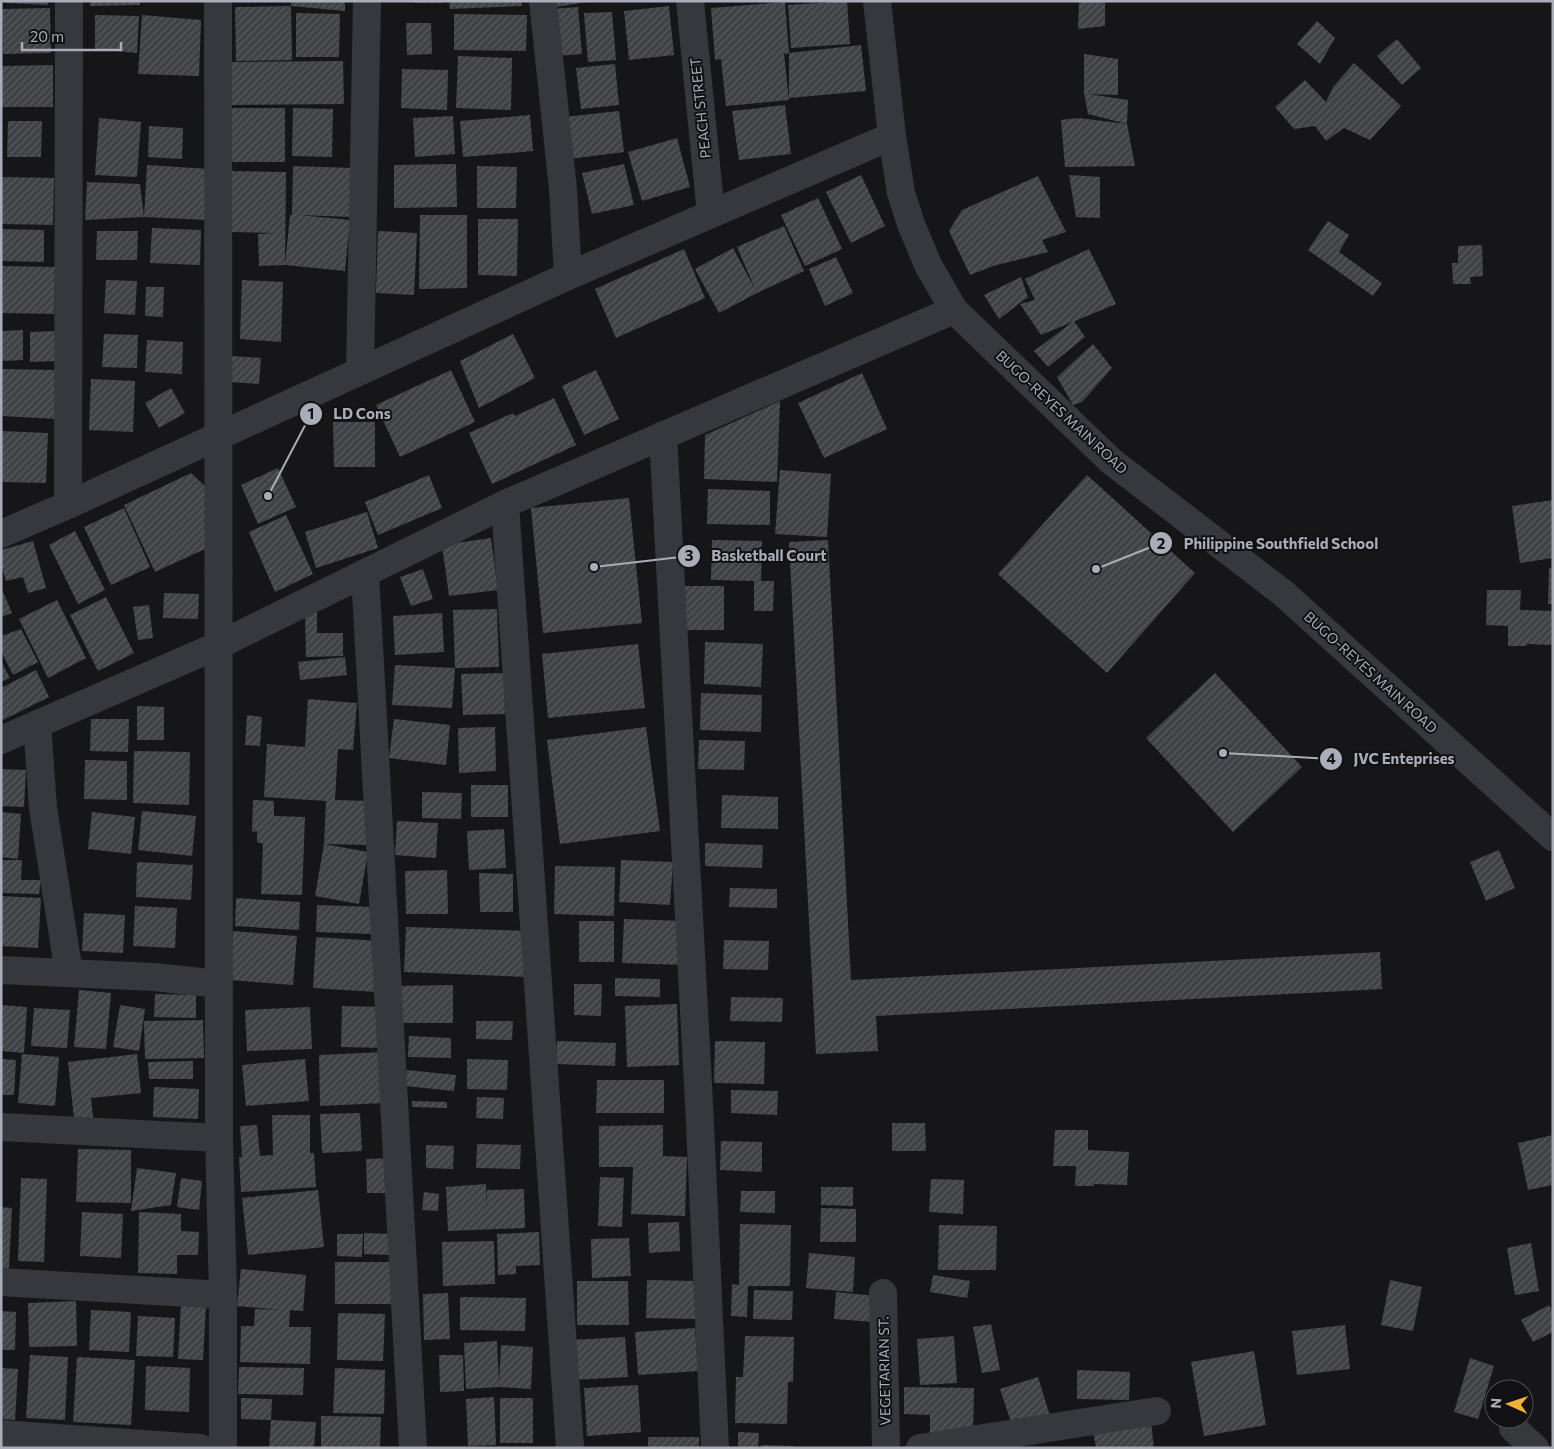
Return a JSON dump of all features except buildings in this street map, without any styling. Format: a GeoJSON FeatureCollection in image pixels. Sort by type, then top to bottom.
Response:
{"type":"FeatureCollection","features":[{"type":"Feature","properties":{"kind":"street"},"geometry":{"type":"LineString","coordinates":[[68,506],[69,1]]}},
{"type":"Feature","properties":{"kind":"street"},"geometry":{"type":"LineString","coordinates":[[218,1],[220,434],[219,1138],[223,1448]]}},
{"type":"Feature","properties":{"kind":"street"},"geometry":{"type":"LineString","coordinates":[[360,370],[367,1]]}},
{"type":"Feature","properties":{"kind":"street"},"geometry":{"type":"LineString","coordinates":[[542,1],[563,189],[568,276]]}},
{"type":"Feature","properties":{"kind":"street","name":"PEACH STREET"},"geometry":{"type":"LineString","coordinates":[[690,1],[711,214]]}},
{"type":"Feature","properties":{"kind":"street","name":"BUGO-REYES MAIN ROAD"},"geometry":{"type":"LineString","coordinates":[[877,1],[892,136],[901,193],[911,224],[928,265],[954,310],[1111,461],[1282,592],[1553,837]]}},
{"type":"Feature","properties":{"kind":"street"},"geometry":{"type":"LineString","coordinates":[[1,534],[68,506],[220,434],[568,276],[892,136]]}},
{"type":"Feature","properties":{"kind":"street"},"geometry":{"type":"LineString","coordinates":[[1,740],[219,645],[505,504],[954,310]]}},
{"type":"Feature","properties":{"kind":"street"},"geometry":{"type":"LineString","coordinates":[[663,435],[716,1448]]}},
{"type":"Feature","properties":{"kind":"street"},"geometry":{"type":"LineString","coordinates":[[505,504],[570,1448]]}},
{"type":"Feature","properties":{"kind":"street"},"geometry":{"type":"LineString","coordinates":[[366,573],[413,1448]]}},
{"type":"Feature","properties":{"kind":"street"},"geometry":{"type":"LineString","coordinates":[[37,724],[43,808],[69,973]]}},
{"type":"Feature","properties":{"kind":"street"},"geometry":{"type":"LineString","coordinates":[[1,970],[154,977],[219,984]]}},
{"type":"Feature","properties":{"kind":"street"},"geometry":{"type":"LineString","coordinates":[[1,1127],[219,1138]]}},
{"type":"Feature","properties":{"kind":"street"},"geometry":{"type":"LineString","coordinates":[[1,1282],[222,1295]]}},
{"type":"Feature","properties":{"kind":"street","name":"VEGETARIAN ST."},"geometry":{"type":"LineString","coordinates":[[882,1293],[886,1448]]}},
{"type":"Feature","properties":{"kind":"street"},"geometry":{"type":"LineString","coordinates":[[920,1448],[1065,1436],[1157,1411]]}},
{"type":"Feature","properties":{"kind":"street"},"geometry":{"type":"LineString","coordinates":[[1514,1429],[1535,1448]]}},
{"type":"Feature","properties":{"kind":"street"},"geometry":{"type":"LineString","coordinates":[[1,1434],[200,1448]]}},
{"type":"Feature","properties":{"kind":"place","name":"LD Cons"},"geometry":{"type":"Point","coordinates":[268,496]}},
{"type":"Feature","properties":{"kind":"place","name":"Basketball Court"},"geometry":{"type":"Point","coordinates":[594,567]}},
{"type":"Feature","properties":{"kind":"place","name":"Philippine Southfield School"},"geometry":{"type":"Point","coordinates":[1096,569]}},
{"type":"Feature","properties":{"kind":"place","name":"JVC Enteprises"},"geometry":{"type":"Point","coordinates":[1223,753]}}]}
